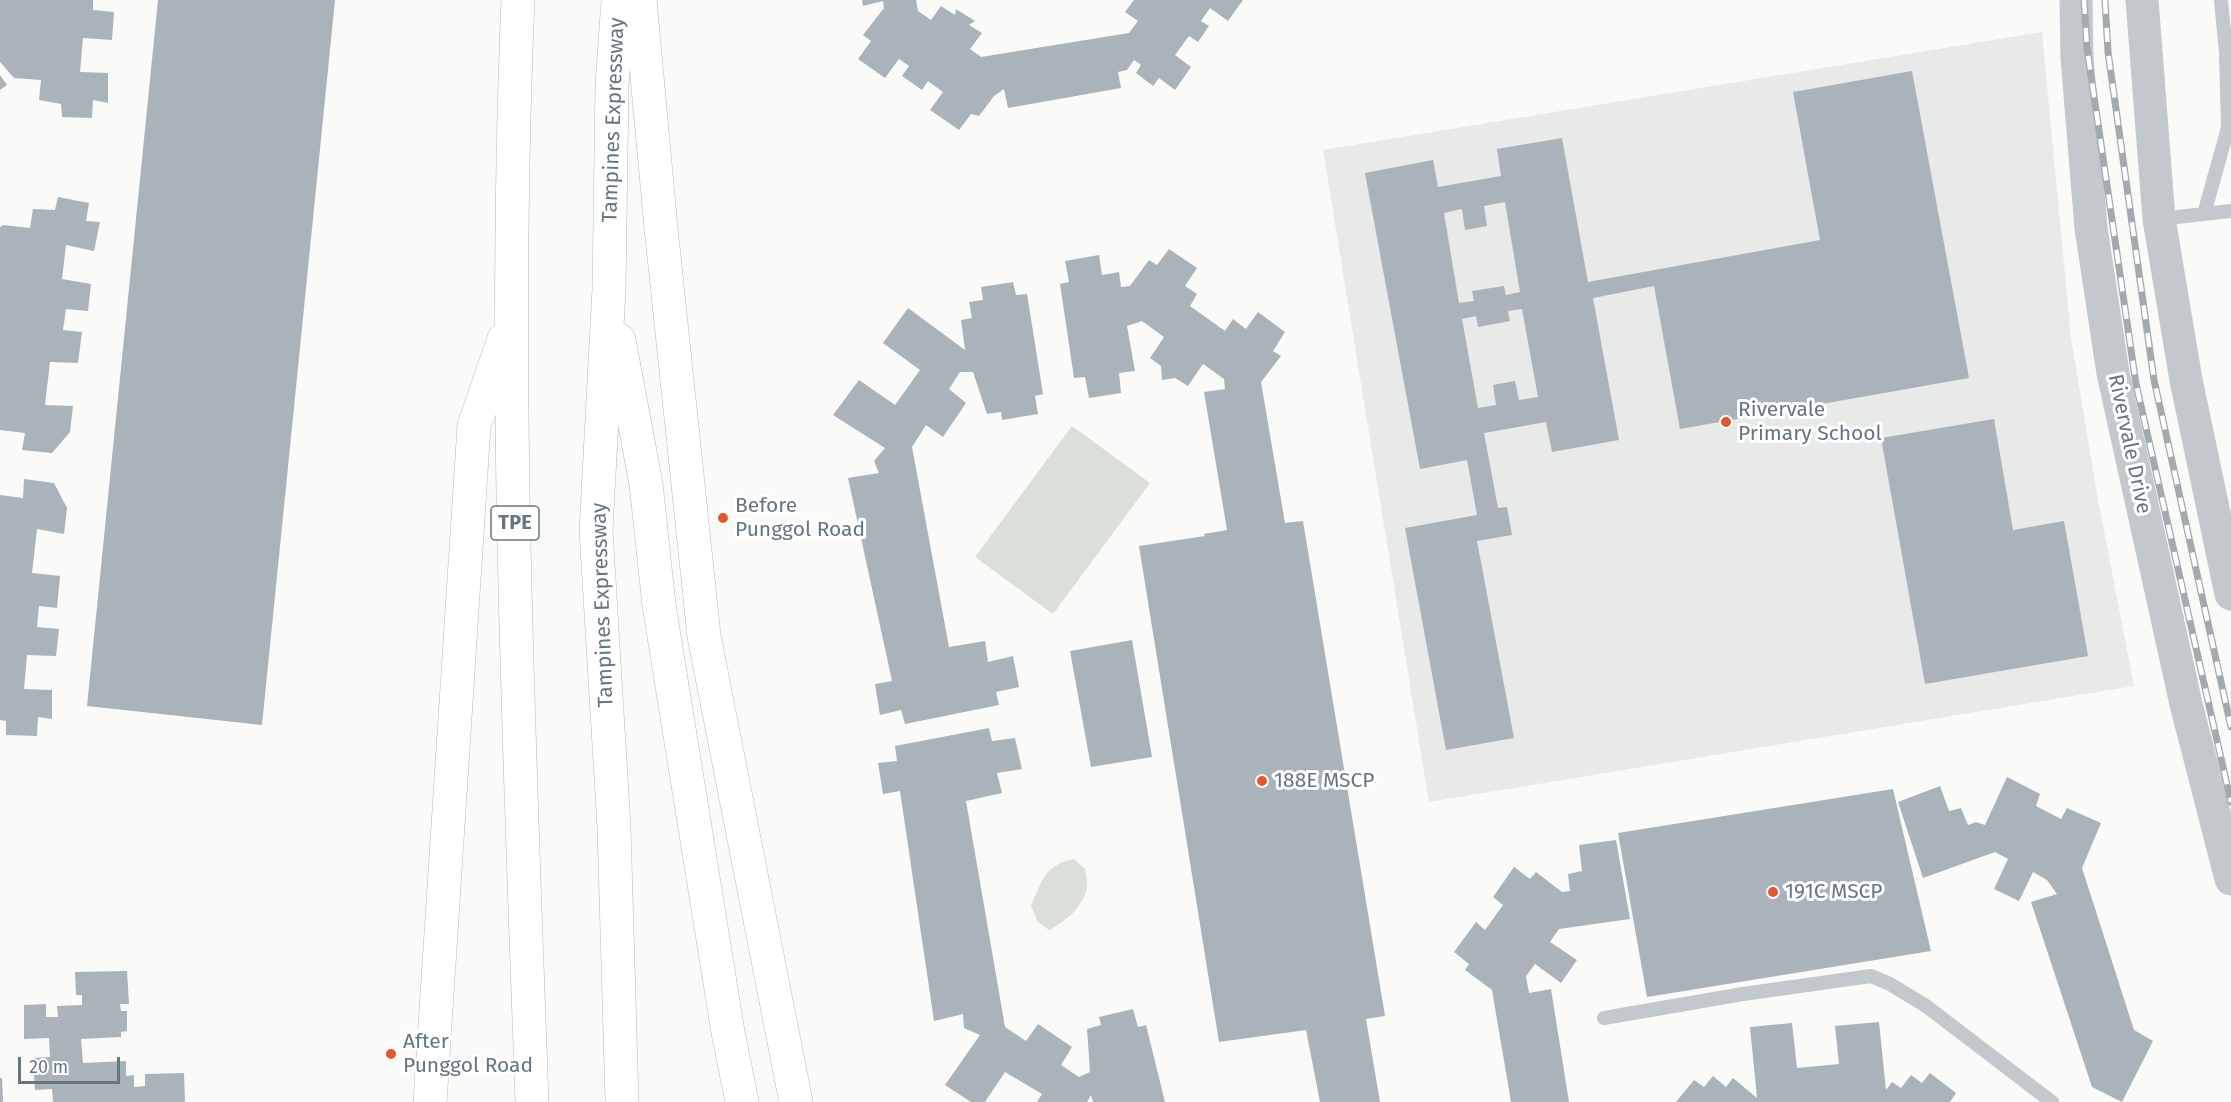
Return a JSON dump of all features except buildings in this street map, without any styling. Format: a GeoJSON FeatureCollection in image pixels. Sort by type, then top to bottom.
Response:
{"type":"FeatureCollection","features":[{"type":"Feature","properties":{"kind":"highway","name":"TPE"},"geometry":{"type":"LineString","coordinates":[[518,0],[511,318],[519,740],[532,1102]]}},
{"type":"Feature","properties":{"kind":"highway","name":"Tampines Expressway"},"geometry":{"type":"LineString","coordinates":[[618,0],[612,85],[609,289],[596,530],[614,827],[622,1102]]}},
{"type":"Feature","properties":{"kind":"highway"},"geometry":{"type":"LineString","coordinates":[[640,0],[661,228],[704,636],[792,1094]]}},
{"type":"Feature","properties":{"kind":"highway"},"geometry":{"type":"LineString","coordinates":[[609,289],[646,484],[659,605],[728,1032],[742,1102]]}},
{"type":"Feature","properties":{"kind":"highway"},"geometry":{"type":"LineString","coordinates":[[430,1102],[474,426],[511,318]]}},
{"type":"Feature","properties":{"kind":"street","name":"Rivervale Drive"},"geometry":{"type":"LineString","coordinates":[[2076,0],[2077,58],[2091,228],[2113,373],[2186,704],[2231,879]]}},
{"type":"Feature","properties":{"kind":"street"},"geometry":{"type":"LineString","coordinates":[[2142,0],[2159,219],[2186,380],[2231,594]]}},
{"type":"Feature","properties":{"kind":"lane"},"geometry":{"type":"LineString","coordinates":[[2204,214],[2228,128],[2226,52],[2221,0]]}},
{"type":"Feature","properties":{"kind":"lane"},"geometry":{"type":"LineString","coordinates":[[2159,219],[2231,211]]}},
{"type":"Feature","properties":{"kind":"lane"},"geometry":{"type":"LineString","coordinates":[[1604,1018],[1755,992],[1871,976],[1890,984],[1926,1006],[2052,1102]]}},
{"type":"Feature","properties":{"kind":"shaded area","name":"Rivervale Primary School"},"geometry":{"type":"Polygon","coordinates":[[[2042,32],[2071,338],[2099,505],[2134,686],[1429,802],[1323,150],[2042,32]]]}},
{"type":"Feature","properties":{"kind":"shaded area"},"geometry":{"type":"Polygon","coordinates":[[[1072,426],[1150,483],[1053,614],[975,557],[1072,426]]]}},
{"type":"Feature","properties":{"kind":"shaded area"},"geometry":{"type":"Polygon","coordinates":[[[1074,859],[1085,869],[1087,886],[1085,895],[1072,913],[1049,930],[1038,922],[1031,906],[1045,875],[1056,865],[1074,859]]]}},
{"type":"Feature","properties":{"kind":"railway"},"geometry":{"type":"LineString","coordinates":[[2084,0],[2087,48],[2136,384],[2231,802]]}},
{"type":"Feature","properties":{"kind":"railway"},"geometry":{"type":"LineString","coordinates":[[2105,0],[2108,52],[2154,380],[2231,727]]}},
{"type":"Feature","properties":{"kind":"place","name":"Rivervale Primary School"},"geometry":{"type":"Point","coordinates":[1726,422]}},
{"type":"Feature","properties":{"kind":"place","name":"Before Punggol Road"},"geometry":{"type":"Point","coordinates":[723,518]}},
{"type":"Feature","properties":{"kind":"place","name":"188E MSCP"},"geometry":{"type":"Point","coordinates":[1262,781]}},
{"type":"Feature","properties":{"kind":"place","name":"191C MSCP"},"geometry":{"type":"Point","coordinates":[1773,892]}},
{"type":"Feature","properties":{"kind":"place","name":"After Punggol Road"},"geometry":{"type":"Point","coordinates":[391,1054]}}]}
